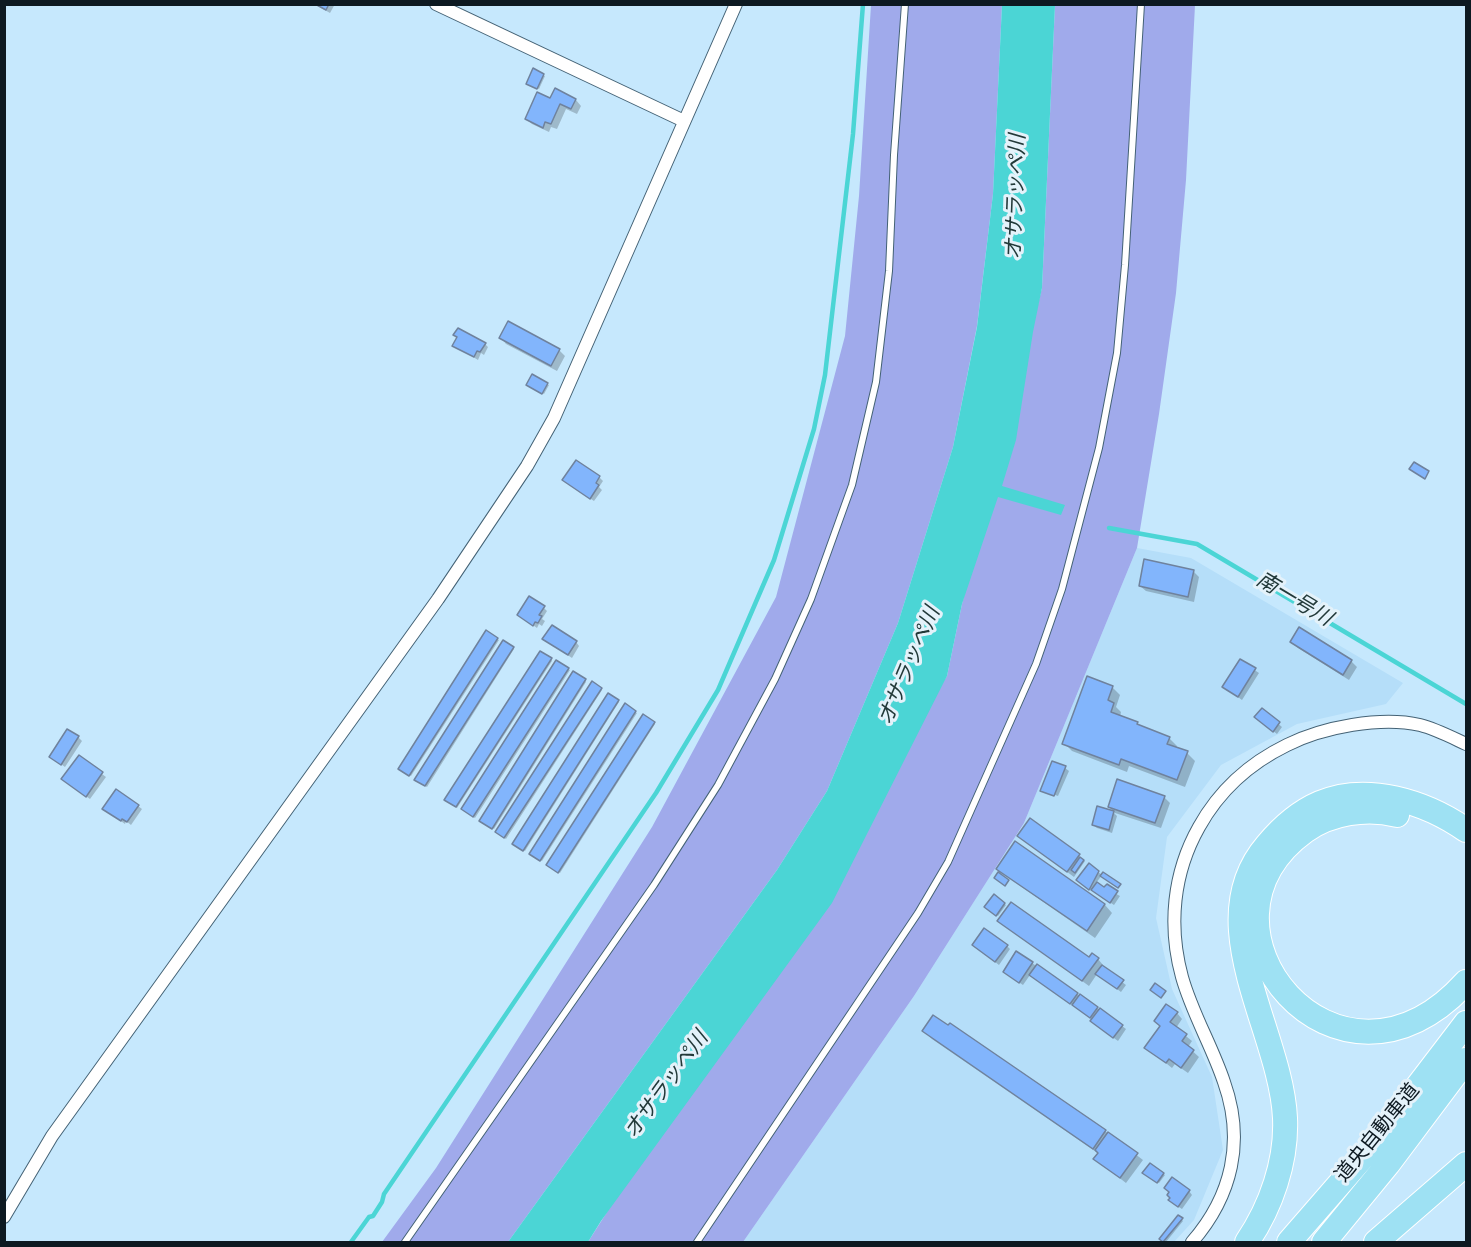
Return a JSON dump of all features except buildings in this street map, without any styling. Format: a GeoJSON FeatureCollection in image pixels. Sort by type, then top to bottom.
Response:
{"type":"FeatureCollection","features":[{"type":"Feature","properties":{"kind":"highway"},"geometry":{"type":"LineString","coordinates":[[1247,1242],[1273,1191],[1284,1146],[1285,1120],[1277,1069],[1243,950],[1240,929],[1242,902],[1248,874],[1254,862],[1273,837],[1299,815],[1324,802],[1347,796],[1380,796],[1399,800],[1440,815],[1467,830]]}},
{"type":"Feature","properties":{"kind":"highway"},"geometry":{"type":"LineString","coordinates":[[1467,847],[1427,825],[1393,814],[1361,812],[1344,814],[1318,823],[1299,836],[1273,866],[1261,894],[1258,922],[1265,959],[1282,990],[1305,1012],[1329,1025],[1353,1031],[1368,1031],[1384,1030],[1408,1023],[1443,1004],[1467,982]]}},
{"type":"Feature","properties":{"kind":"highway","name":"道央自動車道"},"geometry":{"type":"LineString","coordinates":[[1289,1242],[1369,1150],[1467,1023]]}},
{"type":"Feature","properties":{"kind":"highway","name":"道央自動車道"},"geometry":{"type":"LineString","coordinates":[[1324,1242],[1388,1164],[1467,1060]]}},
{"type":"Feature","properties":{"kind":"highway"},"geometry":{"type":"LineString","coordinates":[[1376,1242],[1467,1164]]}},
{"type":"Feature","properties":{"kind":"street"},"geometry":{"type":"LineString","coordinates":[[436,4],[684,121]]}},
{"type":"Feature","properties":{"kind":"street"},"geometry":{"type":"LineString","coordinates":[[4,1218],[52,1136],[438,599],[527,466],[554,418],[736,4]]}},
{"type":"Feature","properties":{"kind":"street"},"geometry":{"type":"LineString","coordinates":[[1192,1242],[1204,1228],[1224,1193],[1233,1162],[1234,1138],[1233,1117],[1227,1089],[1185,986],[1176,949],[1174,919],[1177,889],[1188,848],[1196,832],[1216,800],[1244,771],[1299,739],[1359,725],[1400,722],[1420,725],[1467,744]]}},
{"type":"Feature","properties":{"kind":"lane"},"geometry":{"type":"LineString","coordinates":[[405,1242],[654,885],[718,785],[775,679],[812,599],[852,485],[876,382],[889,271],[894,155],[905,4]]}},
{"type":"Feature","properties":{"kind":"lane"},"geometry":{"type":"LineString","coordinates":[[697,1242],[918,913],[948,862],[1036,664],[1062,589],[1099,447],[1117,353],[1125,265],[1141,4]]}},
{"type":"Feature","properties":{"kind":"shaded area"},"geometry":{"type":"Polygon","coordinates":[[[871,5],[1002,5],[993,194],[977,326],[953,447],[898,623],[827,791],[777,870],[508,1242],[382,1242],[436,1168],[652,827],[776,597],[845,336],[859,196],[871,5]]]}},
{"type":"Feature","properties":{"kind":"shaded area"},"geometry":{"type":"Polygon","coordinates":[[[1055,5],[1195,5],[1186,180],[1176,293],[1137,548],[1024,823],[914,996],[743,1242],[588,1242],[947,676],[962,604],[1042,288],[1055,5]]]}},
{"type":"Feature","properties":{"kind":"shaded area"},"geometry":{"type":"Polygon","coordinates":[[[1137,548],[1191,558],[1403,683],[1386,704],[1297,724],[1221,765],[1167,837],[1156,918],[1172,989],[1212,1077],[1223,1150],[1194,1220],[1174,1242],[743,1242],[914,996],[1024,823],[1137,548]]]}},
{"type":"Feature","properties":{"kind":"water","name":"オサラッペ川"},"geometry":{"type":"Polygon","coordinates":[[[1002,5],[1055,5],[1042,288],[1016,440],[1002,486],[1065,505],[1061,515],[998,497],[962,604],[947,676],[832,903],[588,1242],[508,1242],[777,870],[827,791],[898,623],[953,447],[977,327],[993,194],[1002,5]]]}},
{"type":"Feature","properties":{"kind":"waterway"},"geometry":{"type":"LineString","coordinates":[[351,1242],[369,1217],[373,1216],[384,1194],[656,793],[718,690],[774,560],[814,429],[825,375],[853,134],[863,4]]}},
{"type":"Feature","properties":{"kind":"waterway","name":"南一号川"},"geometry":{"type":"LineString","coordinates":[[1109,528],[1197,544],[1466,704]]}}]}
